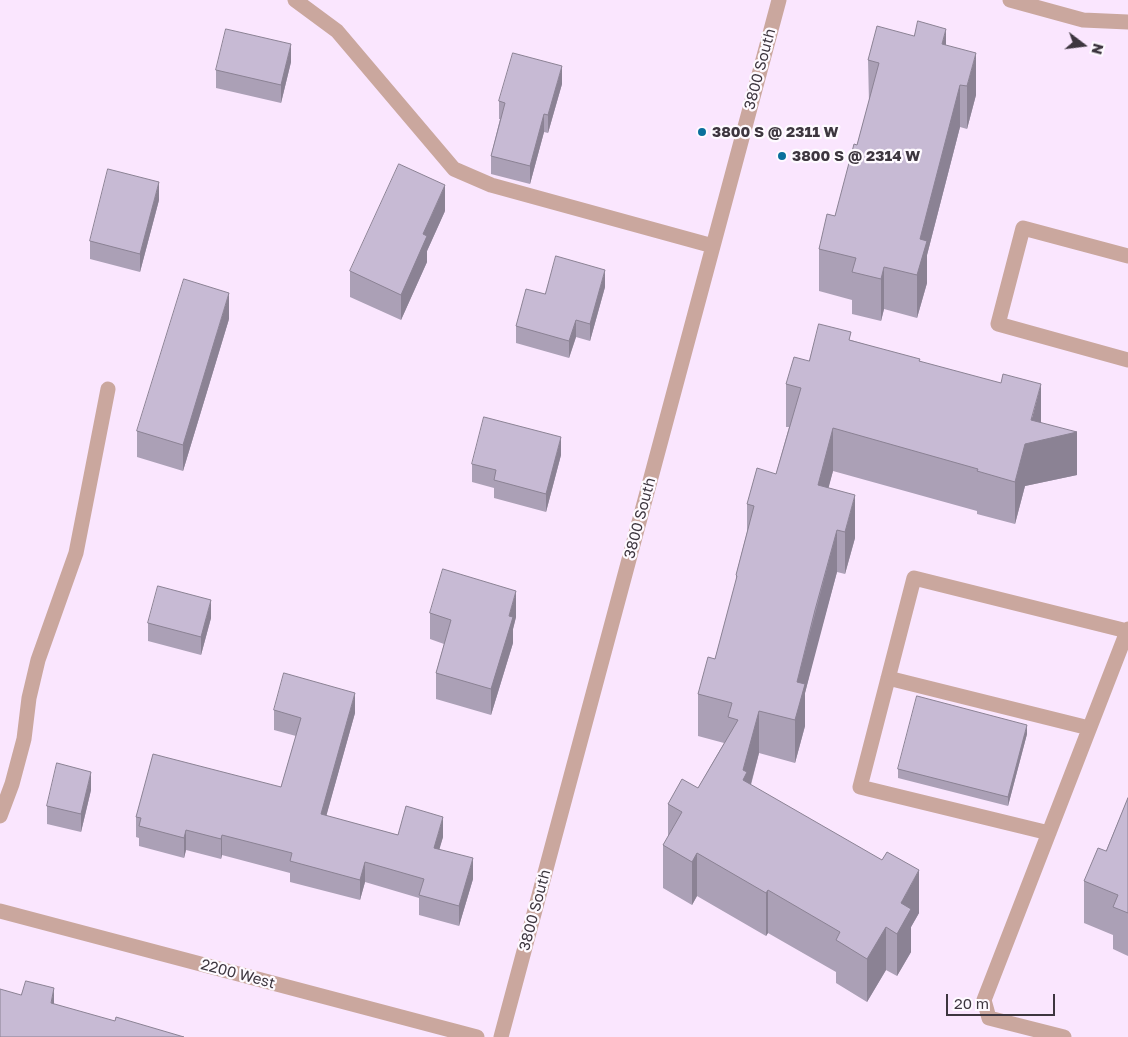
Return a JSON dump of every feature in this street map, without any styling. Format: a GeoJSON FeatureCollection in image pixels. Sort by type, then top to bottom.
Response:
{"type":"FeatureCollection","features":[{"type":"Feature","properties":{"kind":"street"},"geometry":{"type":"LineString","coordinates":[[295,0],[337,31],[454,169],[491,185],[713,246]]}},
{"type":"Feature","properties":{"kind":"street","name":"3800 South"},"geometry":{"type":"LineString","coordinates":[[501,1037],[779,0]]}},
{"type":"Feature","properties":{"kind":"street"},"geometry":{"type":"LineString","coordinates":[[1010,0],[1083,20],[1128,22]]}},
{"type":"Feature","properties":{"kind":"street"},"geometry":{"type":"LineString","coordinates":[[1128,256],[1023,228],[998,324],[1128,360]]}},
{"type":"Feature","properties":{"kind":"street"},"geometry":{"type":"LineString","coordinates":[[0,816],[12,784],[24,739],[28,698],[38,660],[76,553],[108,389]]}},
{"type":"Feature","properties":{"kind":"street"},"geometry":{"type":"LineString","coordinates":[[1049,833],[860,787],[914,578],[1128,630],[1090,728],[984,1000],[989,1018],[1064,1037]]}},
{"type":"Feature","properties":{"kind":"street"},"geometry":{"type":"LineString","coordinates":[[888,678],[1090,728]]}},
{"type":"Feature","properties":{"kind":"street","name":"2200 West"},"geometry":{"type":"LineString","coordinates":[[0,911],[477,1037]]}},
{"type":"Feature","properties":{"kind":"building"},"geometry":{"type":"Polygon","coordinates":[[[918,21],[946,29],[942,44],[976,53],[967,86],[960,85],[920,239],[927,241],[917,275],[884,267],[881,279],[852,272],[856,258],[819,249],[827,214],[835,216],[854,144],[857,145],[879,63],[868,60],[877,26],[914,36],[918,21]]]}},
{"type":"Feature","properties":{"kind":"building"},"geometry":{"type":"Polygon","coordinates":[[[226,29],[291,44],[281,85],[216,70],[226,29]]]}},
{"type":"Feature","properties":{"kind":"building"},"geometry":{"type":"Polygon","coordinates":[[[513,53],[562,66],[548,115],[544,114],[530,166],[491,156],[505,103],[499,101],[513,53]]]}},
{"type":"Feature","properties":{"kind":"building"},"geometry":{"type":"Polygon","coordinates":[[[399,164],[445,185],[423,234],[427,236],[401,295],[350,271],[399,164]]]}},
{"type":"Feature","properties":{"kind":"building"},"geometry":{"type":"Polygon","coordinates":[[[108,169],[159,182],[140,254],[90,241],[108,169]]]}},
{"type":"Feature","properties":{"kind":"building"},"geometry":{"type":"Polygon","coordinates":[[[556,256],[605,270],[590,324],[576,320],[569,341],[516,326],[526,289],[545,294],[556,256]]]}},
{"type":"Feature","properties":{"kind":"building"},"geometry":{"type":"Polygon","coordinates":[[[184,279],[229,293],[183,445],[137,431],[184,279]]]}},
{"type":"Feature","properties":{"kind":"building"},"geometry":{"type":"Polygon","coordinates":[[[819,324],[851,332],[849,340],[920,359],[919,361],[1001,383],[1003,374],[1041,384],[1031,420],[1077,432],[1025,444],[1015,482],[977,471],[978,469],[833,428],[818,485],[855,495],[845,532],[837,530],[815,610],[797,682],[805,684],[795,720],[759,711],[743,770],[747,772],[743,780],[882,860],[887,852],[919,870],[901,903],[911,909],[897,934],[886,927],[867,959],[836,940],[840,932],[768,890],[766,893],[697,853],[692,862],[663,845],[682,812],[668,804],[682,779],[698,788],[738,720],[728,717],[732,703],[698,694],[708,657],[715,659],[737,576],[754,506],[747,504],[757,468],[776,474],[801,388],[786,384],[794,357],[809,361],[819,324]]]}},
{"type":"Feature","properties":{"kind":"building"},"geometry":{"type":"Polygon","coordinates":[[[484,417],[561,437],[546,494],[494,480],[496,470],[472,464],[484,417]]]}},
{"type":"Feature","properties":{"kind":"building"},"geometry":{"type":"Polygon","coordinates":[[[443,569],[516,591],[509,616],[513,617],[491,689],[436,673],[451,620],[430,613],[443,569]]]}},
{"type":"Feature","properties":{"kind":"building"},"geometry":{"type":"Polygon","coordinates":[[[158,586],[211,600],[201,637],[148,623],[158,586]]]}},
{"type":"Feature","properties":{"kind":"building"},"geometry":{"type":"Polygon","coordinates":[[[284,673],[355,693],[321,814],[398,835],[406,806],[443,817],[434,848],[473,858],[459,906],[419,895],[424,879],[365,862],[360,880],[290,861],[292,853],[222,835],[221,839],[186,830],[184,838],[139,826],[141,818],[136,817],[153,754],[281,787],[301,718],[274,710],[284,673]]]}},
{"type":"Feature","properties":{"kind":"building"},"geometry":{"type":"Polygon","coordinates":[[[917,696],[1027,725],[1008,797],[898,769],[917,696]]]}},
{"type":"Feature","properties":{"kind":"building"},"geometry":{"type":"Polygon","coordinates":[[[57,763],[91,772],[81,814],[47,806],[57,763]]]}},
{"type":"Feature","properties":{"kind":"building"},"geometry":{"type":"Polygon","coordinates":[[[1128,798],[1128,913],[1113,907],[1118,895],[1084,881],[1098,848],[1106,851],[1128,798]]]}},
{"type":"Feature","properties":{"kind":"building"},"geometry":{"type":"Polygon","coordinates":[[[26,981],[54,988],[51,1003],[115,1021],[116,1017],[184,1037],[0,1037],[0,989],[21,995],[26,981]]]}},
{"type":"Feature","properties":{"kind":"place","name":"3800 S @ 2311 W"},"geometry":{"type":"Point","coordinates":[702,132]}},
{"type":"Feature","properties":{"kind":"place","name":"3800 S @ 2314 W"},"geometry":{"type":"Point","coordinates":[782,156]}}]}
